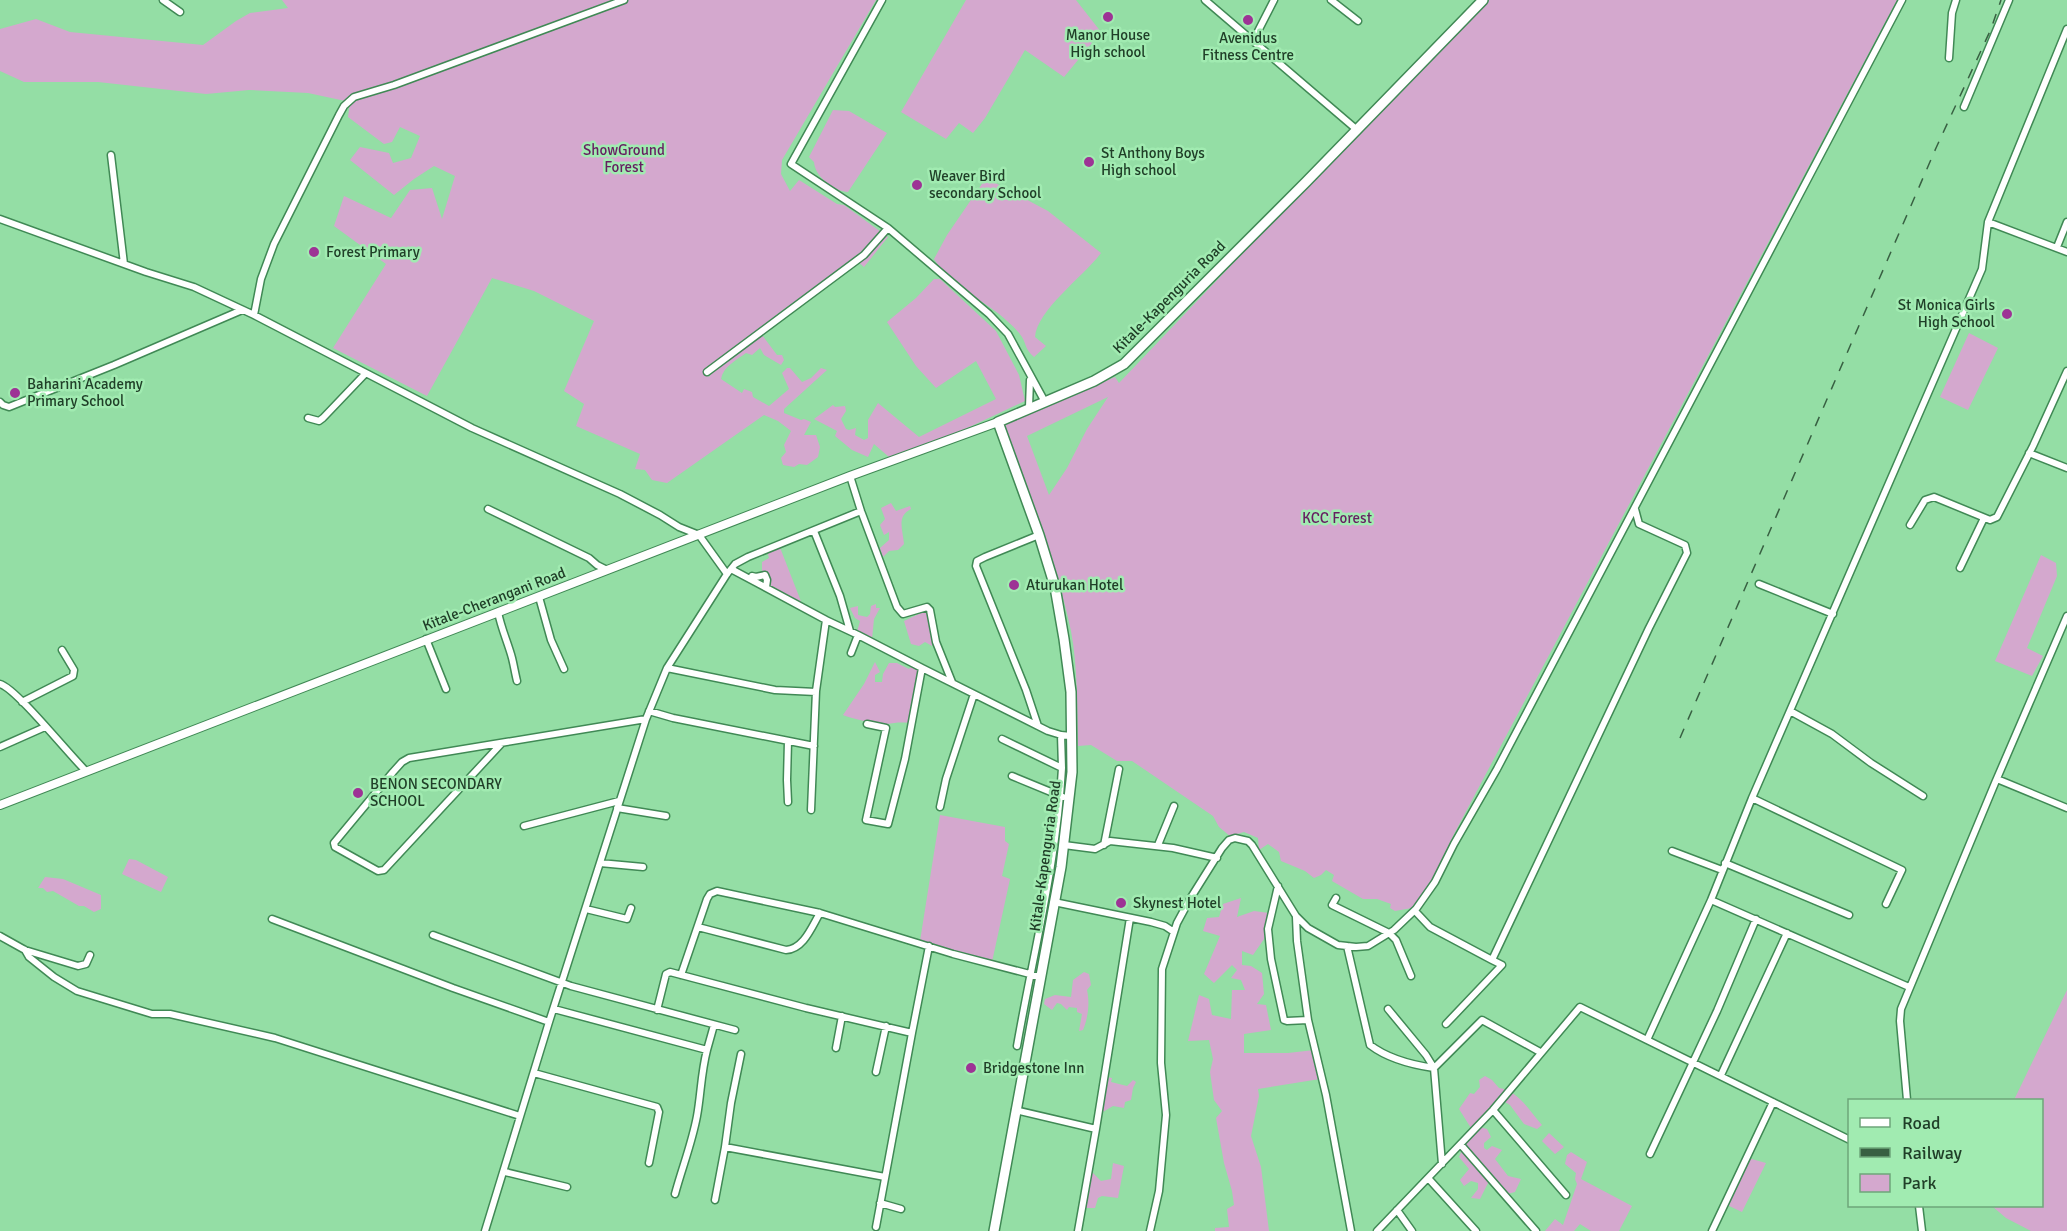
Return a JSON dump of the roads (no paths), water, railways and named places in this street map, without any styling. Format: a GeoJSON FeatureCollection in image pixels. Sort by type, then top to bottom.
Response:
{"type":"FeatureCollection","features":[{"type":"Feature","properties":{"kind":"highway","name":"Kitale-Kapenguria Road"},"geometry":{"type":"LineString","coordinates":[[994,1231],[1064,845],[1065,797],[1072,772],[1066,736],[1071,692],[1054,587],[1039,535],[998,422],[1094,381],[1124,364],[1483,0]]}},
{"type":"Feature","properties":{"kind":"main road","name":"Kitale-Cherangani Road"},"geometry":{"type":"LineString","coordinates":[[0,805],[850,476],[998,422]]}},
{"type":"Feature","properties":{"kind":"street"},"geometry":{"type":"LineString","coordinates":[[163,0],[180,12]]}},
{"type":"Feature","properties":{"kind":"street"},"geometry":{"type":"LineString","coordinates":[[254,315],[261,279],[274,244],[339,115],[344,106],[354,97],[394,85],[624,0]]}},
{"type":"Feature","properties":{"kind":"street"},"geometry":{"type":"LineString","coordinates":[[882,0],[791,164],[888,228],[989,314],[1008,334],[1045,402]]}},
{"type":"Feature","properties":{"kind":"street"},"geometry":{"type":"LineString","coordinates":[[1205,0],[1356,129]]}},
{"type":"Feature","properties":{"kind":"street"},"geometry":{"type":"LineString","coordinates":[[1253,41],[1275,0]]}},
{"type":"Feature","properties":{"kind":"street"},"geometry":{"type":"LineString","coordinates":[[1331,0],[1358,21]]}},
{"type":"Feature","properties":{"kind":"street"},"geometry":{"type":"LineString","coordinates":[[1150,1231],[1160,1182],[1166,1115],[1161,1063],[1162,969],[1174,932],[1190,899],[1230,840],[1235,838],[1248,841],[1260,856],[1296,916],[1319,936],[1338,945],[1368,946],[1389,933],[1415,910],[1435,882],[1497,769],[1902,0]]}},
{"type":"Feature","properties":{"kind":"street"},"geometry":{"type":"LineString","coordinates":[[1949,58],[1952,13],[1956,0]]}},
{"type":"Feature","properties":{"kind":"street"},"geometry":{"type":"LineString","coordinates":[[1964,107],[2009,0]]}},
{"type":"Feature","properties":{"kind":"street"},"geometry":{"type":"LineString","coordinates":[[1647,1040],[1711,900],[1752,798],[1982,269],[1988,222],[2067,29]]}},
{"type":"Feature","properties":{"kind":"street"},"geometry":{"type":"LineString","coordinates":[[111,155],[124,264]]}},
{"type":"Feature","properties":{"kind":"street"},"geometry":{"type":"LineString","coordinates":[[0,219],[194,287],[254,315],[365,374],[490,436],[620,494],[679,527],[699,535],[729,572],[766,587],[826,620],[1038,726],[1066,736],[1062,768],[1065,797],[1017,1046]]}},
{"type":"Feature","properties":{"kind":"street"},"geometry":{"type":"LineString","coordinates":[[1988,222],[2067,252]]}},
{"type":"Feature","properties":{"kind":"street"},"geometry":{"type":"LineString","coordinates":[[2057,247],[2067,222]]}},
{"type":"Feature","properties":{"kind":"street"},"geometry":{"type":"LineString","coordinates":[[707,372],[864,255],[888,228]]}},
{"type":"Feature","properties":{"kind":"street"},"geometry":{"type":"LineString","coordinates":[[0,402],[9,406],[114,365],[242,310]]}},
{"type":"Feature","properties":{"kind":"street"},"geometry":{"type":"LineString","coordinates":[[1910,525],[1925,500],[1934,497],[1990,520],[1997,517],[2067,371]]}},
{"type":"Feature","properties":{"kind":"street"},"geometry":{"type":"LineString","coordinates":[[308,418],[319,421],[323,418],[365,374]]}},
{"type":"Feature","properties":{"kind":"street"},"geometry":{"type":"LineString","coordinates":[[1029,407],[1030,377]]}},
{"type":"Feature","properties":{"kind":"street"},"geometry":{"type":"LineString","coordinates":[[2029,453],[2067,468]]}},
{"type":"Feature","properties":{"kind":"street"},"geometry":{"type":"LineString","coordinates":[[850,476],[861,511],[900,611],[905,614],[927,607],[930,610],[936,642],[952,682]]}},
{"type":"Feature","properties":{"kind":"street"},"geometry":{"type":"LineString","coordinates":[[488,509],[589,558],[607,570]]}},
{"type":"Feature","properties":{"kind":"street"},"geometry":{"type":"LineString","coordinates":[[1492,960],[1649,628],[1687,553],[1685,545],[1639,524],[1635,510]]}},
{"type":"Feature","properties":{"kind":"street"},"geometry":{"type":"LineString","coordinates":[[485,1231],[618,805],[646,719],[667,668],[729,572],[748,557],[861,511]]}},
{"type":"Feature","properties":{"kind":"street"},"geometry":{"type":"LineString","coordinates":[[1960,568],[1984,518]]}},
{"type":"Feature","properties":{"kind":"street"},"geometry":{"type":"LineString","coordinates":[[814,531],[840,596],[850,631]]}},
{"type":"Feature","properties":{"kind":"street"},"geometry":{"type":"LineString","coordinates":[[1038,726],[1026,690],[976,566],[977,561],[985,557],[1039,535]]}},
{"type":"Feature","properties":{"kind":"street"},"geometry":{"type":"LineString","coordinates":[[752,576],[765,575],[768,580],[766,587]]}},
{"type":"Feature","properties":{"kind":"street"},"geometry":{"type":"LineString","coordinates":[[1759,585],[1833,614]]}},
{"type":"Feature","properties":{"kind":"street"},"geometry":{"type":"LineString","coordinates":[[539,597],[551,640],[564,669]]}},
{"type":"Feature","properties":{"kind":"street"},"geometry":{"type":"LineString","coordinates":[[498,612],[517,681]]}},
{"type":"Feature","properties":{"kind":"street"},"geometry":{"type":"LineString","coordinates":[[1907,1099],[1901,1009],[1996,779],[2067,616]]}},
{"type":"Feature","properties":{"kind":"street"},"geometry":{"type":"LineString","coordinates":[[811,810],[816,692],[826,620]]}},
{"type":"Feature","properties":{"kind":"street"},"geometry":{"type":"LineString","coordinates":[[851,653],[858,635]]}},
{"type":"Feature","properties":{"kind":"street"},"geometry":{"type":"LineString","coordinates":[[426,639],[446,689]]}},
{"type":"Feature","properties":{"kind":"street"},"geometry":{"type":"LineString","coordinates":[[22,702],[74,676],[74,670],[62,650]]}},
{"type":"Feature","properties":{"kind":"street"},"geometry":{"type":"LineString","coordinates":[[667,668],[775,690],[816,692]]}},
{"type":"Feature","properties":{"kind":"street"},"geometry":{"type":"LineString","coordinates":[[867,724],[886,728],[866,820],[888,824],[922,668]]}},
{"type":"Feature","properties":{"kind":"street"},"geometry":{"type":"LineString","coordinates":[[0,684],[22,702],[86,771]]}},
{"type":"Feature","properties":{"kind":"street"},"geometry":{"type":"LineString","coordinates":[[940,807],[946,779],[974,694]]}},
{"type":"Feature","properties":{"kind":"street"},"geometry":{"type":"LineString","coordinates":[[649,711],[673,718],[814,746]]}},
{"type":"Feature","properties":{"kind":"street"},"geometry":{"type":"LineString","coordinates":[[1790,711],[1832,734],[1871,763],[1923,796]]}},
{"type":"Feature","properties":{"kind":"street"},"geometry":{"type":"LineString","coordinates":[[501,744],[384,870],[378,871],[335,847],[334,843],[405,760],[646,719]]}},
{"type":"Feature","properties":{"kind":"street"},"geometry":{"type":"LineString","coordinates":[[0,747],[45,727]]}},
{"type":"Feature","properties":{"kind":"street"},"geometry":{"type":"LineString","coordinates":[[1002,739],[1062,768]]}},
{"type":"Feature","properties":{"kind":"street"},"geometry":{"type":"LineString","coordinates":[[788,741],[788,802]]}},
{"type":"Feature","properties":{"kind":"street"},"geometry":{"type":"LineString","coordinates":[[1104,845],[1119,769]]}},
{"type":"Feature","properties":{"kind":"street"},"geometry":{"type":"LineString","coordinates":[[1012,776],[1065,797]]}},
{"type":"Feature","properties":{"kind":"street"},"geometry":{"type":"LineString","coordinates":[[1996,779],[2067,808]]}},
{"type":"Feature","properties":{"kind":"street"},"geometry":{"type":"LineString","coordinates":[[1752,798],[1902,870],[1886,904]]}},
{"type":"Feature","properties":{"kind":"street"},"geometry":{"type":"LineString","coordinates":[[524,825],[618,805],[666,816]]}},
{"type":"Feature","properties":{"kind":"street"},"geometry":{"type":"LineString","coordinates":[[1158,845],[1174,806]]}},
{"type":"Feature","properties":{"kind":"street"},"geometry":{"type":"LineString","coordinates":[[1064,845],[1091,850],[1100,848],[1110,841],[1158,845],[1217,858]]}},
{"type":"Feature","properties":{"kind":"street"},"geometry":{"type":"LineString","coordinates":[[1672,851],[1723,867],[1849,915]]}},
{"type":"Feature","properties":{"kind":"street"},"geometry":{"type":"LineString","coordinates":[[600,863],[643,867]]}},
{"type":"Feature","properties":{"kind":"street"},"geometry":{"type":"LineString","coordinates":[[1278,885],[1268,929],[1271,959],[1284,1020],[1287,1022],[1308,1020]]}},
{"type":"Feature","properties":{"kind":"street"},"geometry":{"type":"LineString","coordinates":[[681,975],[710,894],[717,891],[820,913],[1041,977]]}},
{"type":"Feature","properties":{"kind":"street"},"geometry":{"type":"LineString","coordinates":[[1336,898],[1332,905],[1389,933],[1396,940],[1411,976]]}},
{"type":"Feature","properties":{"kind":"street"},"geometry":{"type":"LineString","coordinates":[[1711,900],[1909,987]]}},
{"type":"Feature","properties":{"kind":"street"},"geometry":{"type":"LineString","coordinates":[[1054,902],[1165,926],[1174,932]]}},
{"type":"Feature","properties":{"kind":"street"},"geometry":{"type":"LineString","coordinates":[[586,909],[627,919],[631,908]]}},
{"type":"Feature","properties":{"kind":"street"},"geometry":{"type":"LineString","coordinates":[[1415,910],[1430,927],[1502,965],[1446,1024]]}},
{"type":"Feature","properties":{"kind":"street"},"geometry":{"type":"LineString","coordinates":[[698,927],[792,950],[805,938],[820,913]]}},
{"type":"Feature","properties":{"kind":"street"},"geometry":{"type":"LineString","coordinates":[[1296,916],[1297,941],[1308,1020],[1326,1095],[1352,1231]]}},
{"type":"Feature","properties":{"kind":"street"},"geometry":{"type":"LineString","coordinates":[[1078,1231],[1130,918]]}},
{"type":"Feature","properties":{"kind":"street"},"geometry":{"type":"LineString","coordinates":[[1650,1154],[1717,1011],[1756,919]]}},
{"type":"Feature","properties":{"kind":"street"},"geometry":{"type":"LineString","coordinates":[[272,920],[549,1022]]}},
{"type":"Feature","properties":{"kind":"street"},"geometry":{"type":"LineString","coordinates":[[1722,1075],[1787,933]]}},
{"type":"Feature","properties":{"kind":"street"},"geometry":{"type":"LineString","coordinates":[[433,935],[562,982],[735,1030]]}},
{"type":"Feature","properties":{"kind":"street"},"geometry":{"type":"LineString","coordinates":[[0,936],[25,950],[78,966],[86,964],[90,955]]}},
{"type":"Feature","properties":{"kind":"street"},"geometry":{"type":"LineString","coordinates":[[876,1227],[929,946]]}},
{"type":"Feature","properties":{"kind":"street"},"geometry":{"type":"LineString","coordinates":[[1347,946],[1370,1045],[1408,1062],[1434,1068]]}},
{"type":"Feature","properties":{"kind":"street"},"geometry":{"type":"LineString","coordinates":[[25,950],[29,957],[54,977],[77,991],[152,1014],[170,1014],[275,1038],[520,1116]]}},
{"type":"Feature","properties":{"kind":"street"},"geometry":{"type":"LineString","coordinates":[[657,1010],[666,974],[670,972],[912,1033]]}},
{"type":"Feature","properties":{"kind":"street"},"geometry":{"type":"LineString","coordinates":[[1377,1231],[1493,1110],[1580,1007],[1848,1139]]}},
{"type":"Feature","properties":{"kind":"street"},"geometry":{"type":"LineString","coordinates":[[554,1009],[707,1050]]}},
{"type":"Feature","properties":{"kind":"street"},"geometry":{"type":"LineString","coordinates":[[1388,1009],[1434,1068],[1442,1164]]}},
{"type":"Feature","properties":{"kind":"street"},"geometry":{"type":"LineString","coordinates":[[836,1048],[842,1016]]}},
{"type":"Feature","properties":{"kind":"street"},"geometry":{"type":"LineString","coordinates":[[1434,1068],[1482,1020],[1540,1053]]}},
{"type":"Feature","properties":{"kind":"street"},"geometry":{"type":"LineString","coordinates":[[675,1194],[693,1134],[700,1081],[714,1025]]}},
{"type":"Feature","properties":{"kind":"street"},"geometry":{"type":"LineString","coordinates":[[876,1072],[886,1026]]}},
{"type":"Feature","properties":{"kind":"street"},"geometry":{"type":"LineString","coordinates":[[715,1200],[741,1054]]}},
{"type":"Feature","properties":{"kind":"street"},"geometry":{"type":"LineString","coordinates":[[534,1073],[657,1107],[659,1112],[650,1163]]}},
{"type":"Feature","properties":{"kind":"street"},"geometry":{"type":"LineString","coordinates":[[1712,1231],[1773,1102]]}},
{"type":"Feature","properties":{"kind":"street"},"geometry":{"type":"LineString","coordinates":[[1015,1110],[1096,1129]]}},
{"type":"Feature","properties":{"kind":"street"},"geometry":{"type":"LineString","coordinates":[[1493,1110],[1566,1195]]}},
{"type":"Feature","properties":{"kind":"street"},"geometry":{"type":"LineString","coordinates":[[1461,1145],[1536,1231]]}},
{"type":"Feature","properties":{"kind":"street"},"geometry":{"type":"LineString","coordinates":[[725,1147],[885,1177]]}},
{"type":"Feature","properties":{"kind":"street"},"geometry":{"type":"LineString","coordinates":[[505,1172],[567,1187]]}},
{"type":"Feature","properties":{"kind":"street"},"geometry":{"type":"LineString","coordinates":[[1428,1178],[1476,1231]]}},
{"type":"Feature","properties":{"kind":"street"},"geometry":{"type":"LineString","coordinates":[[880,1203],[901,1209]]}},
{"type":"Feature","properties":{"kind":"street"},"geometry":{"type":"LineString","coordinates":[[1919,1207],[1922,1231]]}},
{"type":"Feature","properties":{"kind":"street"},"geometry":{"type":"LineString","coordinates":[[1397,1210],[1412,1231]]}},
{"type":"Feature","properties":{"kind":"railway"},"geometry":{"type":"LineString","coordinates":[[1680,738],[1936,148],[1991,29],[2001,0]]}},
{"type":"Feature","properties":{"kind":"place","name":"Manor House High school"},"geometry":{"type":"Point","coordinates":[1108,17]}},
{"type":"Feature","properties":{"kind":"place","name":"Avenidus Fitness Centre"},"geometry":{"type":"Point","coordinates":[1248,20]}},
{"type":"Feature","properties":{"kind":"place","name":"St Anthony Boys High school"},"geometry":{"type":"Point","coordinates":[1089,162]}},
{"type":"Feature","properties":{"kind":"place","name":"Weaver Bird secondary School"},"geometry":{"type":"Point","coordinates":[917,185]}},
{"type":"Feature","properties":{"kind":"place","name":"Forest Primary"},"geometry":{"type":"Point","coordinates":[314,252]}},
{"type":"Feature","properties":{"kind":"place","name":"St Monica Girls High School"},"geometry":{"type":"Point","coordinates":[2007,314]}},
{"type":"Feature","properties":{"kind":"place","name":"Baharini Academy Primary School"},"geometry":{"type":"Point","coordinates":[15,393]}},
{"type":"Feature","properties":{"kind":"place","name":"Aturukan Hotel"},"geometry":{"type":"Point","coordinates":[1014,585]}},
{"type":"Feature","properties":{"kind":"place","name":"BENON SECONDARY SCHOOL"},"geometry":{"type":"Point","coordinates":[358,793]}},
{"type":"Feature","properties":{"kind":"place","name":"Skynest Hotel"},"geometry":{"type":"Point","coordinates":[1121,903]}},
{"type":"Feature","properties":{"kind":"place","name":"Bridgestone Inn"},"geometry":{"type":"Point","coordinates":[971,1068]}},
{"type":"Feature","properties":{"kind":"park label","name":"ShowGround Forest"},"geometry":{"type":"Point","coordinates":[624,158]}},
{"type":"Feature","properties":{"kind":"park label","name":"KCC Forest"},"geometry":{"type":"Point","coordinates":[1337,518]}}]}
